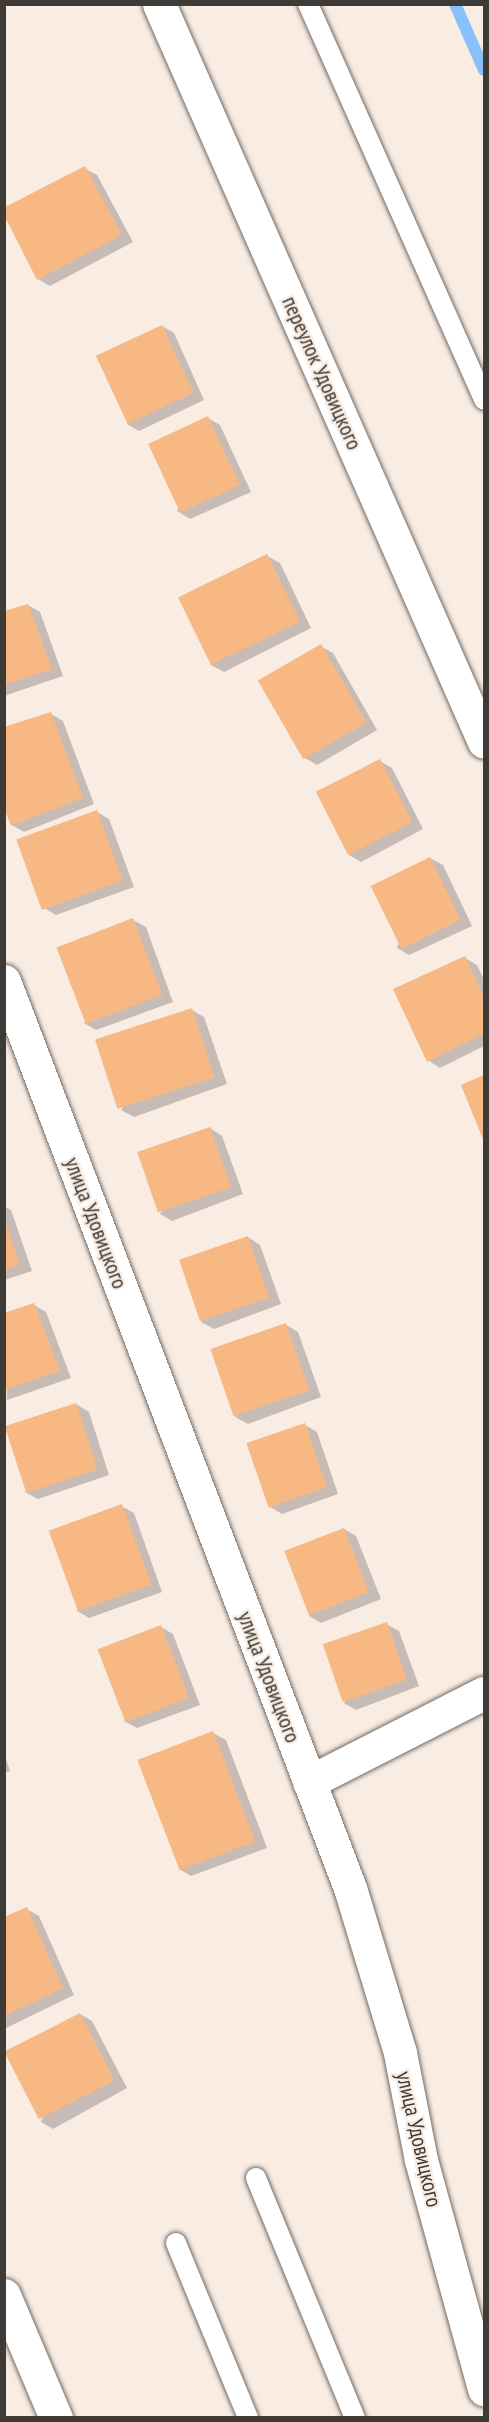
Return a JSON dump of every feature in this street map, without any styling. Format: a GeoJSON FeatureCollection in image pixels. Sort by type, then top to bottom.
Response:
{"type":"FeatureCollection","features":[{"type":"Feature","properties":{"kind":"street","name":"переулок Удовицкого"},"geometry":{"type":"LineString","coordinates":[[159,4],[484,742]]}},
{"type":"Feature","properties":{"kind":"street","name":"улица Удовицкого"},"geometry":{"type":"LineString","coordinates":[[4,981],[350,1888],[400,2053],[421,2160],[484,2389]]}},
{"type":"Feature","properties":{"kind":"street"},"geometry":{"type":"LineString","coordinates":[[309,1782],[484,1693]]}},
{"type":"Feature","properties":{"kind":"street"},"geometry":{"type":"LineString","coordinates":[[4,2295],[56,2418]]}},
{"type":"Feature","properties":{"kind":"lane"},"geometry":{"type":"LineString","coordinates":[[308,4],[484,400]]}},
{"type":"Feature","properties":{"kind":"lane"},"geometry":{"type":"LineString","coordinates":[[256,2178],[355,2418]]}},
{"type":"Feature","properties":{"kind":"lane"},"geometry":{"type":"LineString","coordinates":[[177,2243],[248,2418]]}},
{"type":"Feature","properties":{"kind":"building"},"geometry":{"type":"Polygon","coordinates":[[[85,166],[122,235],[37,280],[5,217],[5,207],[85,166]]]}},
{"type":"Feature","properties":{"kind":"building"},"geometry":{"type":"Polygon","coordinates":[[[162,325],[194,393],[128,424],[96,356],[162,325]]]}},
{"type":"Feature","properties":{"kind":"building"},"geometry":{"type":"Polygon","coordinates":[[[208,416],[240,485],[180,513],[148,444],[208,416]]]}},
{"type":"Feature","properties":{"kind":"building"},"geometry":{"type":"Polygon","coordinates":[[[267,554],[300,621],[211,665],[178,597],[267,554]]]}},
{"type":"Feature","properties":{"kind":"building"},"geometry":{"type":"Polygon","coordinates":[[[28,604],[52,669],[4,685],[4,611],[28,604]]]}},
{"type":"Feature","properties":{"kind":"building"},"geometry":{"type":"Polygon","coordinates":[[[321,644],[367,723],[303,759],[258,680],[321,644]]]}},
{"type":"Feature","properties":{"kind":"building"},"geometry":{"type":"Polygon","coordinates":[[[51,712],[83,798],[11,826],[4,808],[4,727],[51,712]]]}},
{"type":"Feature","properties":{"kind":"building"},"geometry":{"type":"Polygon","coordinates":[[[380,759],[412,822],[348,855],[316,792],[380,759]]]}},
{"type":"Feature","properties":{"kind":"building"},"geometry":{"type":"Polygon","coordinates":[[[97,810],[123,880],[42,910],[16,839],[97,810]]]}},
{"type":"Feature","properties":{"kind":"building"},"geometry":{"type":"Polygon","coordinates":[[[430,857],[461,920],[401,949],[371,886],[430,857]]]}},
{"type":"Feature","properties":{"kind":"building"},"geometry":{"type":"Polygon","coordinates":[[[133,918],[162,995],[86,1024],[56,947],[133,918]]]}},
{"type":"Feature","properties":{"kind":"building"},"geometry":{"type":"Polygon","coordinates":[[[465,956],[484,997],[484,1034],[427,1062],[393,989],[465,956]]]}},
{"type":"Feature","properties":{"kind":"building"},"geometry":{"type":"Polygon","coordinates":[[[192,1008],[215,1077],[118,1109],[95,1040],[192,1008]]]}},
{"type":"Feature","properties":{"kind":"building"},"geometry":{"type":"Polygon","coordinates":[[[484,1075],[484,1142],[461,1085],[484,1075]]]}},
{"type":"Feature","properties":{"kind":"building"},"geometry":{"type":"Polygon","coordinates":[[[210,1127],[231,1188],[158,1213],[137,1152],[210,1127]]]}},
{"type":"Feature","properties":{"kind":"building"},"geometry":{"type":"Polygon","coordinates":[[[4,1219],[20,1265],[4,1270],[4,1219]]]}},
{"type":"Feature","properties":{"kind":"building"},"geometry":{"type":"Polygon","coordinates":[[[248,1236],[269,1297],[200,1321],[179,1260],[248,1236]]]}},
{"type":"Feature","properties":{"kind":"building"},"geometry":{"type":"Polygon","coordinates":[[[34,1303],[60,1371],[4,1390],[4,1313],[34,1303]]]}},
{"type":"Feature","properties":{"kind":"building"},"geometry":{"type":"Polygon","coordinates":[[[286,1323],[309,1390],[233,1416],[210,1349],[286,1323]]]}},
{"type":"Feature","properties":{"kind":"building"},"geometry":{"type":"Polygon","coordinates":[[[76,1403],[98,1470],[26,1493],[5,1426],[76,1403]]]}},
{"type":"Feature","properties":{"kind":"building"},"geometry":{"type":"Polygon","coordinates":[[[305,1423],[327,1487],[269,1507],[246,1443],[305,1423]]]}},
{"type":"Feature","properties":{"kind":"building"},"geometry":{"type":"Polygon","coordinates":[[[122,1504],[151,1585],[78,1611],[49,1531],[122,1504]]]}},
{"type":"Feature","properties":{"kind":"building"},"geometry":{"type":"Polygon","coordinates":[[[344,1528],[369,1592],[309,1615],[284,1551],[344,1528]]]}},
{"type":"Feature","properties":{"kind":"building"},"geometry":{"type":"Polygon","coordinates":[[[387,1622],[407,1680],[343,1702],[323,1644],[387,1622]]]}},
{"type":"Feature","properties":{"kind":"building"},"geometry":{"type":"Polygon","coordinates":[[[161,1625],[189,1698],[125,1722],[98,1649],[161,1625]]]}},
{"type":"Feature","properties":{"kind":"building"},"geometry":{"type":"Polygon","coordinates":[[[213,1731],[255,1841],[180,1870],[137,1760],[213,1731]]]}},
{"type":"Feature","properties":{"kind":"building"},"geometry":{"type":"Polygon","coordinates":[[[27,1907],[63,1988],[4,2016],[4,1917],[27,1907]]]}},
{"type":"Feature","properties":{"kind":"building"},"geometry":{"type":"Polygon","coordinates":[[[80,2013],[115,2081],[39,2119],[4,2052],[80,2013]]]}},
{"type":"Feature","properties":{"kind":"waterway"},"geometry":{"type":"LineString","coordinates":[[455,4],[484,70]]}}]}
